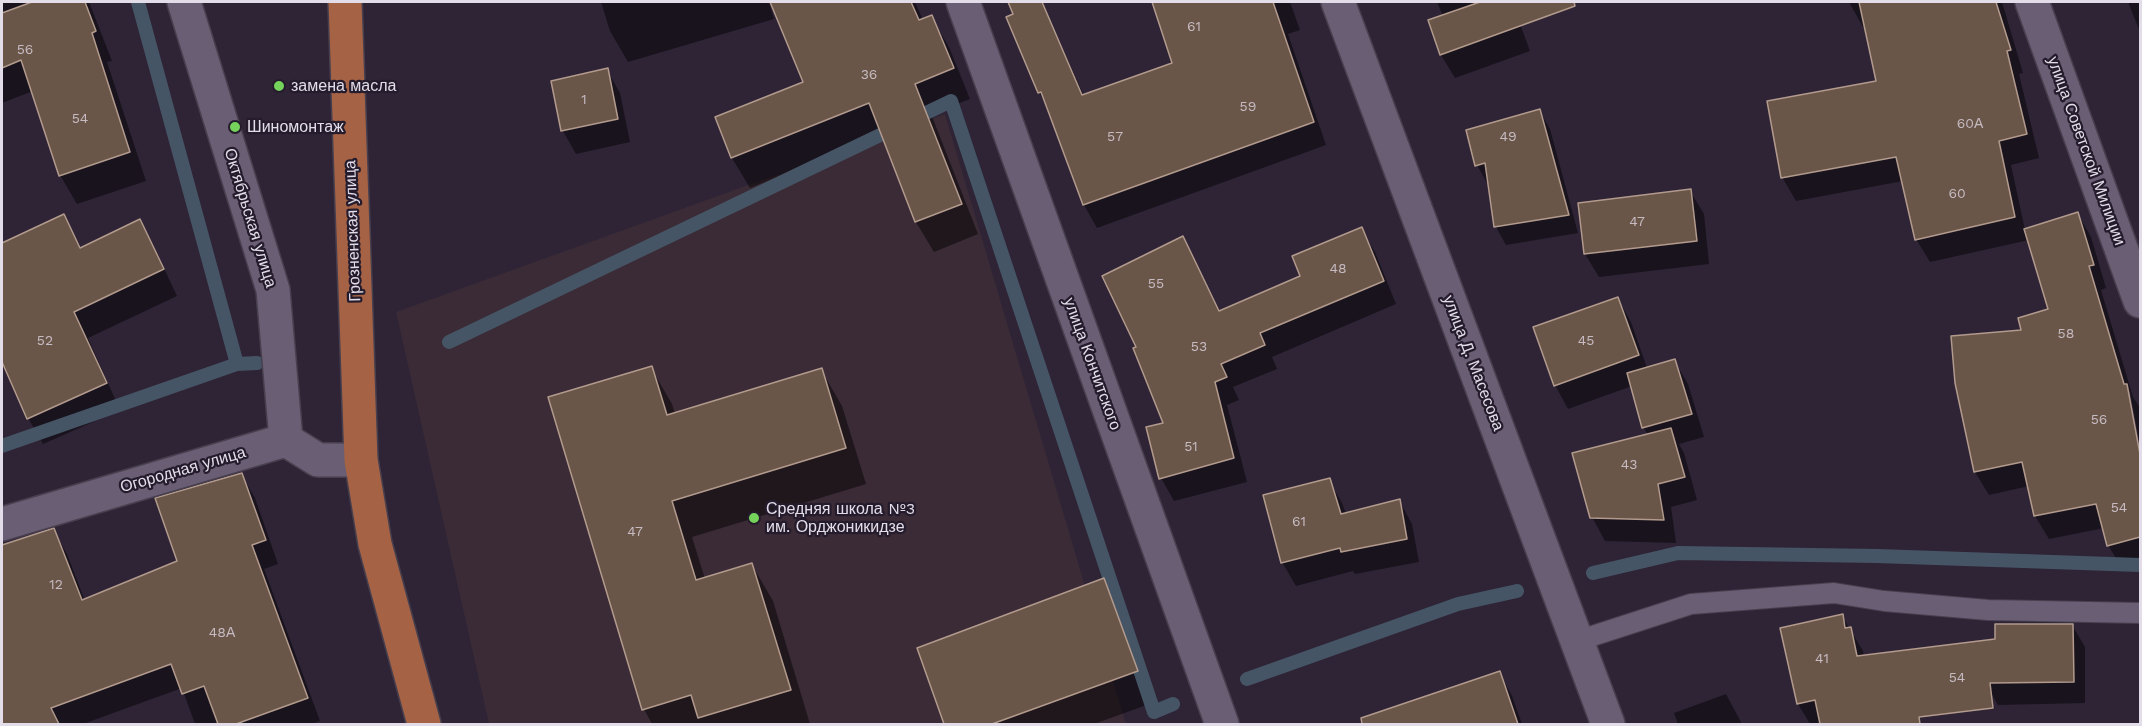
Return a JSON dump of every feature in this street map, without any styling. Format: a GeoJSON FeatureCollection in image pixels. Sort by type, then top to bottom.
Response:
{"type":"FeatureCollection","features":[{"type":"Feature","properties":{"kind":"main road","name":"Грозненская улица"},"geometry":{"type":"LineString","coordinates":[[345,2],[361,460]]}},
{"type":"Feature","properties":{"kind":"main road"},"geometry":{"type":"LineString","coordinates":[[361,460],[375,544],[424,724]]}},
{"type":"Feature","properties":{"kind":"street","name":"Октябрьская улица"},"geometry":{"type":"LineString","coordinates":[[184,2],[273,290],[286,440]]}},
{"type":"Feature","properties":{"kind":"street","name":"улица Кончитского"},"geometry":{"type":"LineString","coordinates":[[963,2],[1222,724],[1220,724]]}},
{"type":"Feature","properties":{"kind":"street","name":"улица Д. Масесова"},"geometry":{"type":"LineString","coordinates":[[1338,2],[1608,724]]}},
{"type":"Feature","properties":{"kind":"street","name":"улица Советской Милиции"},"geometry":{"type":"LineString","coordinates":[[2032,2],[2140,302]]}},
{"type":"Feature","properties":{"kind":"street"},"geometry":{"type":"LineString","coordinates":[[286,440],[318,460],[361,460]]}},
{"type":"Feature","properties":{"kind":"street","name":"Огородная улица"},"geometry":{"type":"LineString","coordinates":[[2,524],[286,440]]}},
{"type":"Feature","properties":{"kind":"lane"},"geometry":{"type":"LineString","coordinates":[[1577,641],[1691,604],[1834,593],[1884,601],[1988,610],[2140,612]]}},
{"type":"Feature","properties":{"kind":"shaded area","name":"Средняя школа №3 им. Орджоникидзе"},"geometry":{"type":"Polygon","coordinates":[[[945,114],[1126,724],[489,724],[396,312],[945,114]]]}},
{"type":"Feature","properties":{"kind":"building"},"geometry":{"type":"Polygon","coordinates":[[[32,2],[85,2],[96,31],[92,33],[130,152],[59,176],[21,60],[2,68],[2,13],[32,2]]]}},
{"type":"Feature","properties":{"kind":"building"},"geometry":{"type":"Polygon","coordinates":[[[770,2],[911,2],[919,20],[932,15],[954,68],[915,84],[962,204],[915,222],[869,103],[731,158],[715,117],[803,82],[770,2]]]}},
{"type":"Feature","properties":{"kind":"building"},"geometry":{"type":"Polygon","coordinates":[[[1008,2],[1042,2],[1082,95],[1172,63],[1152,2],[1273,2],[1314,122],[1083,205],[1041,92],[1038,93],[1006,17],[1013,14],[1008,2]]]}},
{"type":"Feature","properties":{"kind":"building"},"geometry":{"type":"Polygon","coordinates":[[[1480,2],[1574,2],[1575,6],[1440,55],[1428,20],[1480,2]]]}},
{"type":"Feature","properties":{"kind":"building"},"geometry":{"type":"Polygon","coordinates":[[[1859,2],[1996,2],[2011,50],[2007,51],[2027,134],[1999,141],[2015,217],[1915,240],[1896,157],[1781,178],[1767,101],[1876,81],[1859,2]]]}},
{"type":"Feature","properties":{"kind":"building"},"geometry":{"type":"Polygon","coordinates":[[[608,68],[618,119],[561,131],[551,81],[608,68]]]}},
{"type":"Feature","properties":{"kind":"building"},"geometry":{"type":"Polygon","coordinates":[[[1540,109],[1569,215],[1494,227],[1485,163],[1475,166],[1466,130],[1540,109]]]}},
{"type":"Feature","properties":{"kind":"building"},"geometry":{"type":"Polygon","coordinates":[[[1691,189],[1697,241],[1584,254],[1578,203],[1691,189]]]}},
{"type":"Feature","properties":{"kind":"building"},"geometry":{"type":"Polygon","coordinates":[[[2078,212],[2094,265],[2089,266],[2124,384],[2127,384],[2140,454],[2140,537],[2107,546],[2096,504],[2034,516],[2022,462],[1974,472],[1955,383],[1951,336],[2021,330],[2018,318],[2048,309],[2024,229],[2078,212]]]}},
{"type":"Feature","properties":{"kind":"building"},"geometry":{"type":"Polygon","coordinates":[[[64,214],[80,248],[140,219],[164,269],[74,312],[107,383],[27,419],[2,362],[2,243],[64,214]]]}},
{"type":"Feature","properties":{"kind":"building"},"geometry":{"type":"Polygon","coordinates":[[[1362,227],[1384,281],[1260,333],[1265,345],[1221,364],[1227,377],[1215,382],[1234,458],[1159,479],[1146,427],[1163,423],[1133,348],[1136,347],[1102,276],[1183,236],[1219,311],[1300,276],[1292,256],[1362,227]]]}},
{"type":"Feature","properties":{"kind":"building"},"geometry":{"type":"Polygon","coordinates":[[[1618,297],[1639,355],[1554,386],[1533,327],[1618,297]]]}},
{"type":"Feature","properties":{"kind":"building"},"geometry":{"type":"Polygon","coordinates":[[[1675,359],[1692,414],[1642,428],[1627,373],[1675,359]]]}},
{"type":"Feature","properties":{"kind":"building"},"geometry":{"type":"Polygon","coordinates":[[[652,366],[667,415],[822,368],[846,448],[672,501],[696,580],[752,563],[791,690],[698,718],[691,695],[642,710],[548,397],[652,366]]]}},
{"type":"Feature","properties":{"kind":"building"},"geometry":{"type":"Polygon","coordinates":[[[1671,428],[1685,477],[1658,484],[1664,520],[1590,518],[1572,453],[1671,428]]]}},
{"type":"Feature","properties":{"kind":"building"},"geometry":{"type":"Polygon","coordinates":[[[242,473],[266,540],[252,545],[308,698],[236,724],[218,724],[204,686],[182,694],[171,664],[51,708],[59,724],[2,724],[2,545],[54,528],[82,600],[177,561],[155,498],[242,473]]]}},
{"type":"Feature","properties":{"kind":"building"},"geometry":{"type":"Polygon","coordinates":[[[1330,478],[1341,514],[1400,499],[1407,539],[1341,552],[1340,548],[1281,563],[1263,495],[1330,478]]]}},
{"type":"Feature","properties":{"kind":"building"},"geometry":{"type":"Polygon","coordinates":[[[1104,578],[1138,671],[992,724],[944,724],[917,648],[1104,578]]]}},
{"type":"Feature","properties":{"kind":"building"},"geometry":{"type":"Polygon","coordinates":[[[1843,614],[1845,628],[1851,627],[1857,656],[1995,639],[1995,624],[2073,624],[2074,682],[1990,683],[1993,708],[1919,717],[1920,724],[1820,724],[1815,700],[1797,704],[1780,628],[1843,614]]]}},
{"type":"Feature","properties":{"kind":"building"},"geometry":{"type":"Polygon","coordinates":[[[1500,671],[1518,724],[1362,724],[1361,718],[1500,671]]]}},
{"type":"Feature","properties":{"kind":"waterway"},"geometry":{"type":"LineString","coordinates":[[138,2],[237,364]]}},
{"type":"Feature","properties":{"kind":"waterway"},"geometry":{"type":"LineString","coordinates":[[449,342],[951,101],[1154,712],[1173,704]]}},
{"type":"Feature","properties":{"kind":"waterway"},"geometry":{"type":"LineString","coordinates":[[2,446],[237,364],[257,363]]}},
{"type":"Feature","properties":{"kind":"waterway"},"geometry":{"type":"LineString","coordinates":[[1593,573],[1678,553],[1877,556],[2140,565]]}},
{"type":"Feature","properties":{"kind":"waterway"},"geometry":{"type":"LineString","coordinates":[[1247,679],[1458,604],[1517,591]]}},
{"type":"Feature","properties":{"kind":"place","name":"замена масла"},"geometry":{"type":"Point","coordinates":[279,86]}},
{"type":"Feature","properties":{"kind":"place","name":"Шиномонтаж"},"geometry":{"type":"Point","coordinates":[235,127]}},
{"type":"Feature","properties":{"kind":"place","name":"Средняя школа №3 им. Орджоникидзе"},"geometry":{"type":"Point","coordinates":[754,518]}}]}
